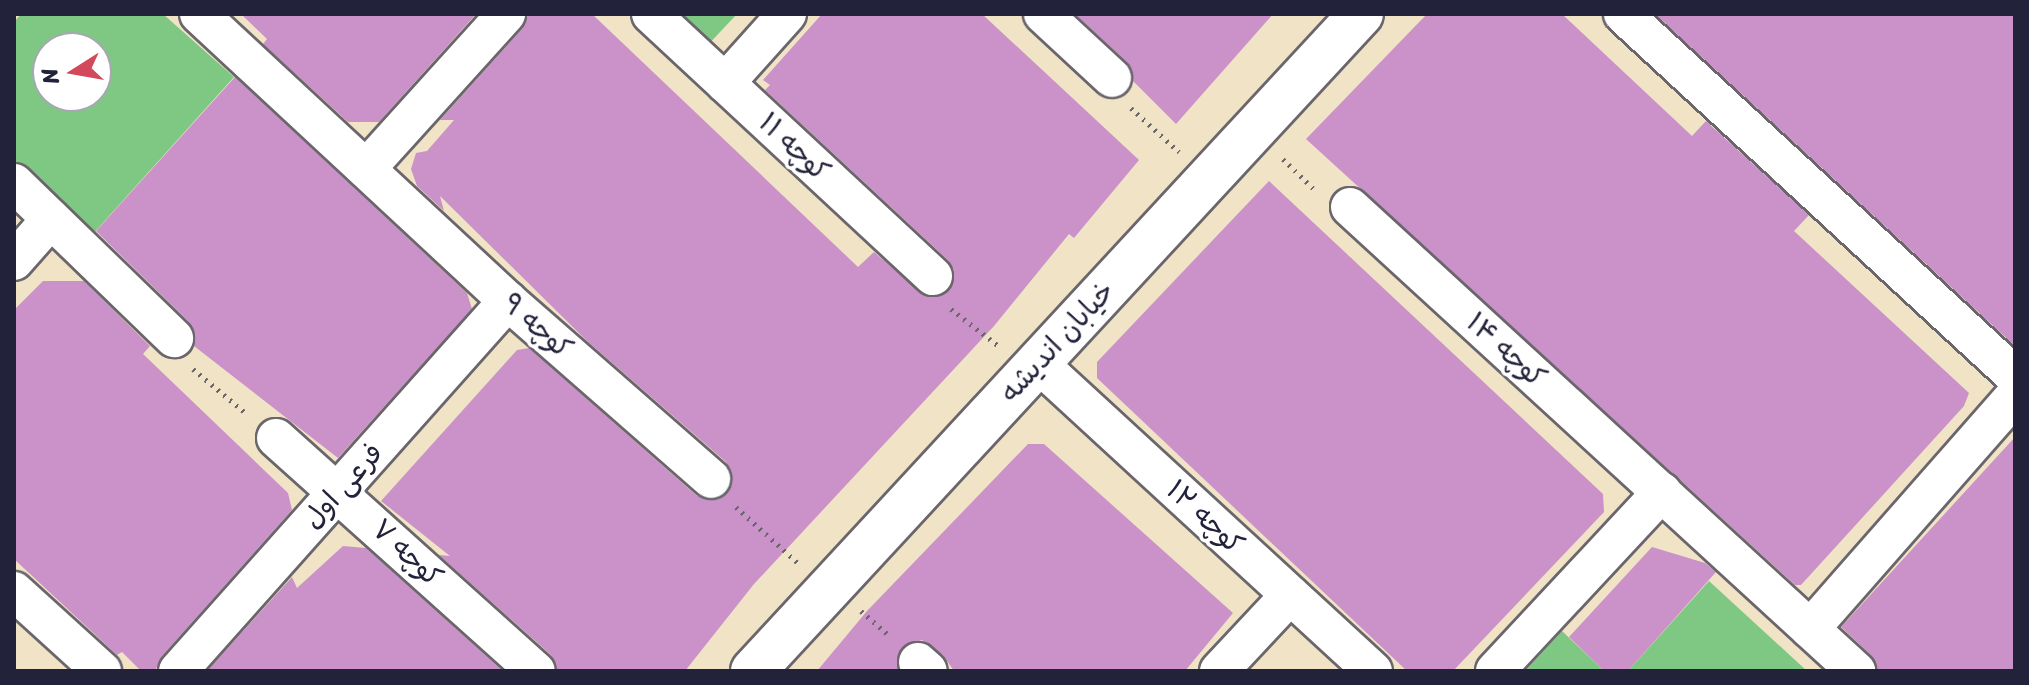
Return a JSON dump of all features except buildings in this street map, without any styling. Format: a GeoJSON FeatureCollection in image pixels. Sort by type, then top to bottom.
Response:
{"type":"FeatureCollection","features":[{"type":"Feature","properties":{"kind":"street"},"geometry":{"type":"LineString","coordinates":[[199,14],[366,169],[506,14]]}},
{"type":"Feature","properties":{"kind":"street"},"geometry":{"type":"LineString","coordinates":[[725,83],[787,14]]}},
{"type":"Feature","properties":{"kind":"street"},"geometry":{"type":"LineString","coordinates":[[1043,14],[1112,78]]}},
{"type":"Feature","properties":{"kind":"street","name":"خیابان اندیشه"},"geometry":{"type":"LineString","coordinates":[[753,671],[1361,14]]}},
{"type":"Feature","properties":{"kind":"street"},"geometry":{"type":"LineString","coordinates":[[1623,14],[2015,376]]}},
{"type":"Feature","properties":{"kind":"street","name":"کوچه ۱۱"},"geometry":{"type":"LineString","coordinates":[[652,16],[933,276]]}},
{"type":"Feature","properties":{"kind":"street","name":"کوچه ۹"},"geometry":{"type":"LineString","coordinates":[[366,169],[508,301],[711,479]]}},
{"type":"Feature","properties":{"kind":"street"},"geometry":{"type":"LineString","coordinates":[[14,183],[174,338]]}},
{"type":"Feature","properties":{"kind":"street","name":"کوچه ۱۴"},"geometry":{"type":"LineString","coordinates":[[1350,207],[1856,671]]}},
{"type":"Feature","properties":{"kind":"street"},"geometry":{"type":"LineString","coordinates":[[14,261],[51,219]]}},
{"type":"Feature","properties":{"kind":"street","name":"فرعی اول"},"geometry":{"type":"LineString","coordinates":[[178,671],[508,301]]}},
{"type":"Feature","properties":{"kind":"street","name":"کوچه ۱۲"},"geometry":{"type":"LineString","coordinates":[[1038,363],[1373,671]]}},
{"type":"Feature","properties":{"kind":"street"},"geometry":{"type":"LineString","coordinates":[[1810,629],[2015,396]]}},
{"type":"Feature","properties":{"kind":"street","name":"کوچه ۷"},"geometry":{"type":"LineString","coordinates":[[276,438],[340,490],[536,671]]}},
{"type":"Feature","properties":{"kind":"street"},"geometry":{"type":"LineString","coordinates":[[1495,671],[1662,492]]}},
{"type":"Feature","properties":{"kind":"street"},"geometry":{"type":"LineString","coordinates":[[14,591],[102,671]]}},
{"type":"Feature","properties":{"kind":"street"},"geometry":{"type":"LineString","coordinates":[[1219,671],[1290,595]]}},
{"type":"Feature","properties":{"kind":"path"},"geometry":{"type":"LineString","coordinates":[[1112,78],[1106,84],[1173,149],[1216,171]]}},
{"type":"Feature","properties":{"kind":"path"},"geometry":{"type":"LineString","coordinates":[[1253,130],[1343,217],[1350,207]]}},
{"type":"Feature","properties":{"kind":"path"},"geometry":{"type":"LineString","coordinates":[[933,276],[926,286],[986,342],[1038,363]]}},
{"type":"Feature","properties":{"kind":"path"},"geometry":{"type":"LineString","coordinates":[[174,338],[167,343],[276,438]]}},
{"type":"Feature","properties":{"kind":"path"},"geometry":{"type":"LineString","coordinates":[[711,479],[796,563],[833,584],[923,667]]}},
{"type":"Feature","properties":{"kind":"green space"},"geometry":{"type":"Polygon","coordinates":[[[21,14],[163,14],[234,77],[92,235],[14,162],[14,22],[21,14]]]}},
{"type":"Feature","properties":{"kind":"green space"},"geometry":{"type":"Polygon","coordinates":[[[670,14],[737,14],[705,48],[670,14]]]}},
{"type":"Feature","properties":{"kind":"green space"},"geometry":{"type":"Polygon","coordinates":[[[1709,581],[1807,671],[1628,671],[1709,581]]]}},
{"type":"Feature","properties":{"kind":"green space"},"geometry":{"type":"Polygon","coordinates":[[[1562,631],[1604,671],[1525,671],[1562,631]]]}}]}
